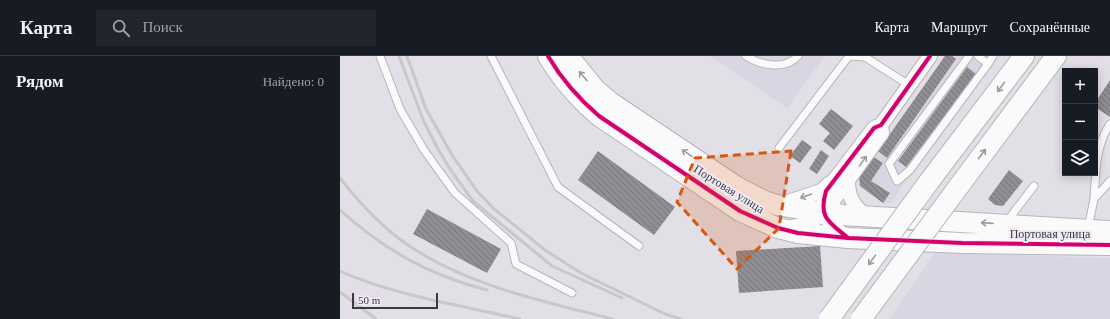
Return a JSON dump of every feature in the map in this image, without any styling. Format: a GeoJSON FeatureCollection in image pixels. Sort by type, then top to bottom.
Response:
{"type":"FeatureCollection","features":[{"type":"Feature","properties":{"kind":"street","name":"Портовая улица"},"geometry":{"type":"LineString","coordinates":[[548,56],[564,81],[581,100],[599,116],[740,211],[778,228],[798,233],[848,238],[962,244],[1088,238],[1110,231]]}},
{"type":"Feature","properties":{"kind":"street","name":"Портовая улица"},"geometry":{"type":"LineString","coordinates":[[568,56],[594,89],[610,102],[737,187],[764,201],[824,213],[1010,225],[1088,238],[1110,245]]}},
{"type":"Feature","properties":{"kind":"street"},"geometry":{"type":"LineString","coordinates":[[848,238],[830,224],[824,213],[824,199],[832,182],[874,128],[881,125],[930,56]]}},
{"type":"Feature","properties":{"kind":"street"},"geometry":{"type":"LineString","coordinates":[[829,319],[928,183],[1024,56]]}},
{"type":"Feature","properties":{"kind":"street"},"geometry":{"type":"LineString","coordinates":[[861,319],[1056,56]]}},
{"type":"Feature","properties":{"kind":"street"},"geometry":{"type":"LineString","coordinates":[[778,228],[797,227],[811,222],[824,213],[848,182],[882,132],[881,125]]}},
{"type":"Feature","properties":{"kind":"street"},"geometry":{"type":"LineString","coordinates":[[778,205],[821,191],[832,182]]}},
{"type":"Feature","properties":{"kind":"street"},"geometry":{"type":"LineString","coordinates":[[848,182],[851,199],[856,207],[866,216]]}},
{"type":"Feature","properties":{"kind":"lane"},"geometry":{"type":"LineString","coordinates":[[380,56],[400,109],[424,150],[455,193],[511,243],[516,264],[572,293]]}},
{"type":"Feature","properties":{"kind":"lane"},"geometry":{"type":"LineString","coordinates":[[491,56],[558,187],[639,246]]}},
{"type":"Feature","properties":{"kind":"lane"},"geometry":{"type":"LineString","coordinates":[[746,56],[752,60],[771,65],[783,65],[794,61],[798,56]]}},
{"type":"Feature","properties":{"kind":"lane"},"geometry":{"type":"LineString","coordinates":[[779,148],[849,56],[864,57],[909,85]]}},
{"type":"Feature","properties":{"kind":"lane"},"geometry":{"type":"LineString","coordinates":[[969,56],[889,164],[897,182],[910,170],[993,56]]}},
{"type":"Feature","properties":{"kind":"lane"},"geometry":{"type":"LineString","coordinates":[[978,56],[988,64]]}},
{"type":"Feature","properties":{"kind":"lane"},"geometry":{"type":"LineString","coordinates":[[1088,238],[1088,222],[1094,199],[1097,155],[1104,134],[1110,124]]}},
{"type":"Feature","properties":{"kind":"lane"},"geometry":{"type":"LineString","coordinates":[[1094,199],[1106,189],[1110,181]]}},
{"type":"Feature","properties":{"kind":"lane"},"geometry":{"type":"LineString","coordinates":[[1010,225],[1011,216],[1034,186]]}},
{"type":"Feature","properties":{"kind":"highlighted area"},"geometry":{"type":"Polygon","coordinates":[[[791,151],[779,228],[737,269],[677,202],[695,158],[791,151]]]}},
{"type":"Feature","properties":{"kind":"shaded area"},"geometry":{"type":"Polygon","coordinates":[[[710,56],[825,56],[787,108],[710,56]]]}},
{"type":"Feature","properties":{"kind":"shaded area"},"geometry":{"type":"Polygon","coordinates":[[[945,56],[997,56],[928,149],[891,203],[883,203],[860,186],[859,176],[945,56]]]}},
{"type":"Feature","properties":{"kind":"shaded area"},"geometry":{"type":"Polygon","coordinates":[[[935,253],[1110,258],[1110,319],[889,319],[935,253]]]}},
{"type":"Feature","properties":{"kind":"building"},"geometry":{"type":"Polygon","coordinates":[[[945,56],[952,56],[956,59],[887,158],[878,151],[945,56]]]}},
{"type":"Feature","properties":{"kind":"building"},"geometry":{"type":"Polygon","coordinates":[[[967,67],[976,74],[906,167],[898,161],[967,67]]]}},
{"type":"Feature","properties":{"kind":"building"},"geometry":{"type":"Polygon","coordinates":[[[1110,80],[1110,117],[1098,109],[1098,98],[1110,80]]]}},
{"type":"Feature","properties":{"kind":"building"},"geometry":{"type":"Polygon","coordinates":[[[831,109],[853,126],[834,150],[823,141],[830,133],[819,124],[831,109]]]}},
{"type":"Feature","properties":{"kind":"building"},"geometry":{"type":"Polygon","coordinates":[[[802,140],[812,147],[800,163],[790,156],[802,140]]]}},
{"type":"Feature","properties":{"kind":"building"},"geometry":{"type":"Polygon","coordinates":[[[821,150],[829,156],[817,174],[809,169],[821,150]]]}},
{"type":"Feature","properties":{"kind":"building"},"geometry":{"type":"Polygon","coordinates":[[[598,151],[675,207],[654,235],[578,180],[598,151]]]}},
{"type":"Feature","properties":{"kind":"building"},"geometry":{"type":"Polygon","coordinates":[[[872,156],[883,163],[871,181],[890,193],[883,203],[860,186],[859,175],[872,156]]]}},
{"type":"Feature","properties":{"kind":"building"},"geometry":{"type":"Polygon","coordinates":[[[1009,170],[1023,181],[1003,206],[995,205],[988,199],[1009,170]]]}},
{"type":"Feature","properties":{"kind":"building"},"geometry":{"type":"Polygon","coordinates":[[[427,209],[501,249],[487,273],[413,234],[427,209]]]}},
{"type":"Feature","properties":{"kind":"building"},"geometry":{"type":"Polygon","coordinates":[[[820,246],[823,287],[739,293],[736,251],[820,246]]]}},
{"type":"Feature","properties":{"kind":"railway"},"geometry":{"type":"LineString","coordinates":[[399,56],[424,122],[450,169],[473,201],[552,266],[622,298]]}},
{"type":"Feature","properties":{"kind":"railway"},"geometry":{"type":"LineString","coordinates":[[407,56],[426,109],[452,155],[477,191],[493,208],[545,250],[581,273],[665,314],[681,319]]}},
{"type":"Feature","properties":{"kind":"railway"},"geometry":{"type":"LineString","coordinates":[[340,178],[356,198],[383,226],[403,242],[437,262],[461,274],[510,292],[613,319]]}},
{"type":"Feature","properties":{"kind":"railway"},"geometry":{"type":"LineString","coordinates":[[340,210],[391,249],[426,269],[445,277],[487,290]]}},
{"type":"Feature","properties":{"kind":"railway"},"geometry":{"type":"LineString","coordinates":[[340,271],[383,287],[520,319]]}},
{"type":"Feature","properties":{"kind":"railway"},"geometry":{"type":"LineString","coordinates":[[340,292],[376,319]]}},
{"type":"Feature","properties":{"kind":"cycle path"},"geometry":{"type":"LineString","coordinates":[[548,56],[571,88],[599,116],[740,211],[778,228],[798,233],[848,238],[962,243],[1110,245]]}},
{"type":"Feature","properties":{"kind":"cycle path"},"geometry":{"type":"LineString","coordinates":[[848,238],[831,223],[824,214],[823,207],[826,191],[874,128],[881,125],[930,56]]}}]}
